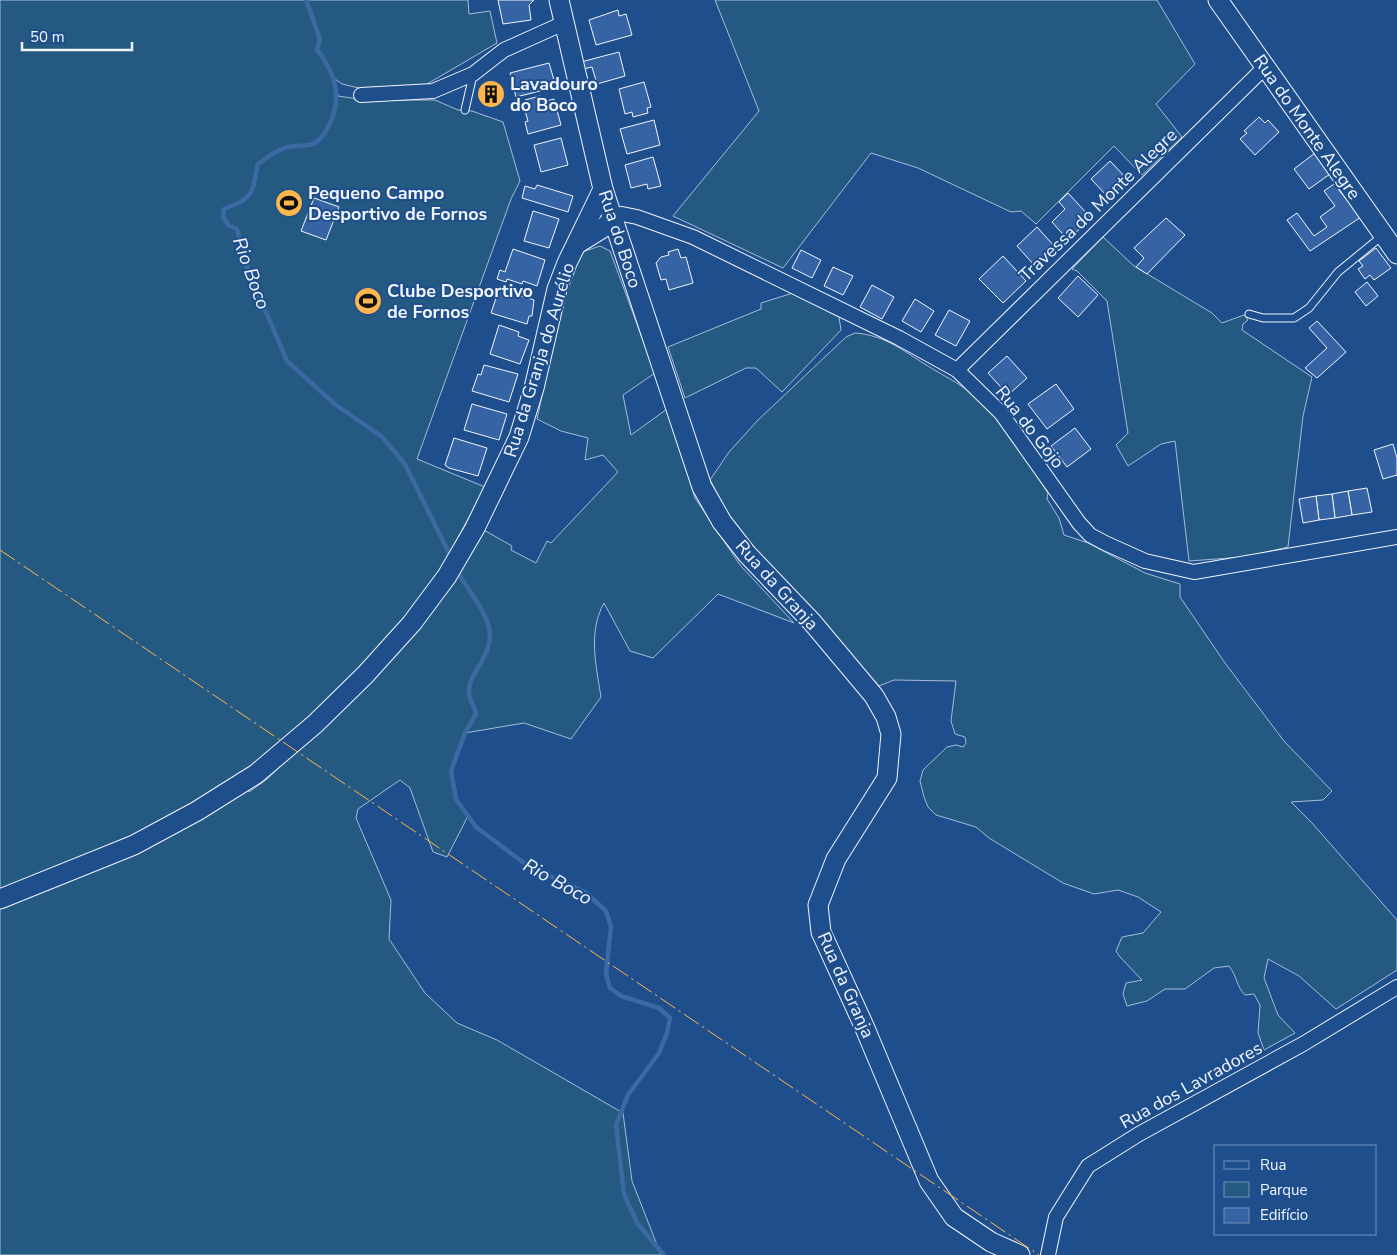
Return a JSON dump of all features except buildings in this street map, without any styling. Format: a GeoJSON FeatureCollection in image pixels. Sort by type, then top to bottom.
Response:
{"type":"FeatureCollection","features":[{"type":"Feature","properties":{"kind":"street","name":"Rua do Boco"},"geometry":{"type":"LineString","coordinates":[[559,0],[603,189],[614,217],[697,474]]}},
{"type":"Feature","properties":{"kind":"street","name":"Rua do Monte Alegre"},"geometry":{"type":"LineString","coordinates":[[1218,0],[1397,254]]}},
{"type":"Feature","properties":{"kind":"street"},"geometry":{"type":"LineString","coordinates":[[361,95],[433,91],[473,74],[504,50],[564,23]]}},
{"type":"Feature","properties":{"kind":"street","name":"Travessa do Monte Alegre"},"geometry":{"type":"LineString","coordinates":[[957,370],[1265,67]]}},
{"type":"Feature","properties":{"kind":"street","name":"Rua da Granja do Aurélio"},"geometry":{"type":"LineString","coordinates":[[0,899],[134,846],[197,811],[256,774],[315,724],[365,675],[412,623],[448,576],[484,511],[519,437],[534,388],[557,289],[603,189]]}},
{"type":"Feature","properties":{"kind":"street","name":"Rua do Gojo"},"geometry":{"type":"LineString","coordinates":[[614,217],[622,214],[638,217],[693,237],[899,338],[957,370],[1001,413],[1073,515],[1090,535],[1145,561],[1194,572],[1397,537]]}},
{"type":"Feature","properties":{"kind":"street","name":"Rua da Granja do Aurélio"},"geometry":{"type":"LineString","coordinates":[[577,244],[606,226],[614,217]]}},
{"type":"Feature","properties":{"kind":"street","name":"Rua da Granja"},"geometry":{"type":"LineString","coordinates":[[697,474],[702,487],[722,522],[747,554],[812,622],[874,696],[886,717],[891,734],[887,778],[836,859],[818,905],[821,932],[864,1026],[929,1181],[954,1216],[991,1242],[1020,1255]]}},
{"type":"Feature","properties":{"kind":"street","name":"Rua dos Lavradores"},"geometry":{"type":"LineString","coordinates":[[1048,1255],[1056,1217],[1088,1166],[1139,1134],[1303,1044],[1397,987]]}},
{"type":"Feature","properties":{"kind":"lane"},"geometry":{"type":"LineString","coordinates":[[465,110],[473,74]]}},
{"type":"Feature","properties":{"kind":"lane"},"geometry":{"type":"LineString","coordinates":[[1249,314],[1263,318],[1294,318],[1309,308],[1338,272],[1384,235]]}},
{"type":"Feature","properties":{"kind":"green space"},"geometry":{"type":"Polygon","coordinates":[[[0,0],[468,0],[469,14],[490,11],[497,43],[422,87],[363,89],[342,84],[335,79],[338,96],[365,100],[435,100],[458,110],[472,111],[503,122],[520,181],[511,199],[417,459],[485,487],[436,579],[395,632],[327,703],[240,776],[249,792],[266,780],[357,694],[414,633],[439,601],[462,566],[482,529],[512,546],[511,550],[536,563],[547,541],[551,543],[618,472],[603,455],[585,460],[588,438],[561,431],[537,419],[563,297],[582,252],[600,246],[610,251],[655,373],[623,395],[631,435],[667,409],[695,498],[740,565],[794,623],[718,594],[653,658],[630,651],[604,603],[596,625],[595,637],[601,697],[571,739],[524,723],[465,733],[453,766],[452,784],[460,804],[468,816],[447,857],[433,852],[410,788],[400,780],[358,809],[356,818],[391,900],[389,939],[425,993],[457,1023],[497,1040],[623,1113],[632,1181],[661,1255],[0,1255],[0,0]]]}},
{"type":"Feature","properties":{"kind":"green space"},"geometry":{"type":"Polygon","coordinates":[[[715,0],[1157,0],[1195,64],[1156,104],[1182,137],[1142,175],[1114,146],[1036,224],[1021,211],[1011,212],[918,168],[871,153],[783,268],[673,216],[759,111],[715,0]]]}},
{"type":"Feature","properties":{"kind":"green space"},"geometry":{"type":"Polygon","coordinates":[[[1103,237],[1134,266],[1212,313],[1222,323],[1244,315],[1248,320],[1243,324],[1242,330],[1312,377],[1303,416],[1288,547],[1244,557],[1189,561],[1175,441],[1161,444],[1128,466],[1116,445],[1128,433],[1107,301],[1077,271],[1072,269],[1103,237]]]}},
{"type":"Feature","properties":{"kind":"green space"},"geometry":{"type":"Polygon","coordinates":[[[793,293],[839,317],[841,330],[782,392],[756,368],[746,368],[685,398],[668,347],[761,309],[761,303],[793,293]]]}},
{"type":"Feature","properties":{"kind":"green space"},"geometry":{"type":"Polygon","coordinates":[[[855,333],[865,334],[891,344],[966,389],[979,399],[1012,437],[1048,493],[1047,499],[1059,518],[1064,535],[1088,543],[1145,573],[1180,584],[1180,597],[1225,663],[1284,741],[1332,791],[1323,800],[1291,802],[1312,823],[1397,920],[1397,970],[1336,1009],[1299,976],[1268,959],[1264,978],[1278,1015],[1295,1033],[1264,1050],[1258,1033],[1260,1005],[1254,994],[1245,995],[1242,992],[1229,966],[1214,968],[1185,989],[1165,989],[1147,1001],[1127,1006],[1123,994],[1126,983],[1142,980],[1116,951],[1122,937],[1143,933],[1161,912],[1138,897],[1118,890],[1094,894],[1063,883],[989,838],[976,827],[936,815],[928,807],[920,781],[923,770],[947,747],[956,745],[963,747],[966,743],[965,737],[955,734],[951,721],[956,681],[894,680],[879,686],[750,543],[732,521],[710,480],[729,452],[757,421],[846,337],[855,333]]]}},
{"type":"Feature","properties":{"kind":"waterway","name":"Rio Boco"},"geometry":{"type":"LineString","coordinates":[[306,0],[320,39],[317,50],[328,67],[335,84],[336,102],[331,121],[324,134],[315,143],[284,148],[258,164],[250,194],[247,198],[224,209],[223,217],[228,225],[237,229],[245,263],[287,361],[336,405],[381,436],[405,464],[450,555]]}},
{"type":"Feature","properties":{"kind":"waterway","name":"Rio Boco"},"geometry":{"type":"LineString","coordinates":[[459,574],[484,614],[490,638],[485,656],[472,678],[470,686],[469,695],[476,714],[465,733],[451,771],[456,799],[476,827],[528,866],[585,892],[606,911],[611,926],[606,974],[610,988],[621,996],[659,1008],[670,1018],[667,1033],[659,1053],[628,1095],[616,1125],[624,1194],[637,1223],[664,1255]]}},
{"type":"Feature","properties":{"kind":"power"},"geometry":{"type":"LineString","coordinates":[[0,550],[1039,1255]]}},
{"type":"Feature","properties":{"kind":"place","name":"Lavadouro do Boco"},"geometry":{"type":"Point","coordinates":[491,94]}},
{"type":"Feature","properties":{"kind":"place","name":"Pequeno Campo Desportivo de Fornos"},"geometry":{"type":"Point","coordinates":[289,203]}},
{"type":"Feature","properties":{"kind":"place","name":"Clube Desportivo de Fornos"},"geometry":{"type":"Point","coordinates":[368,301]}}]}
